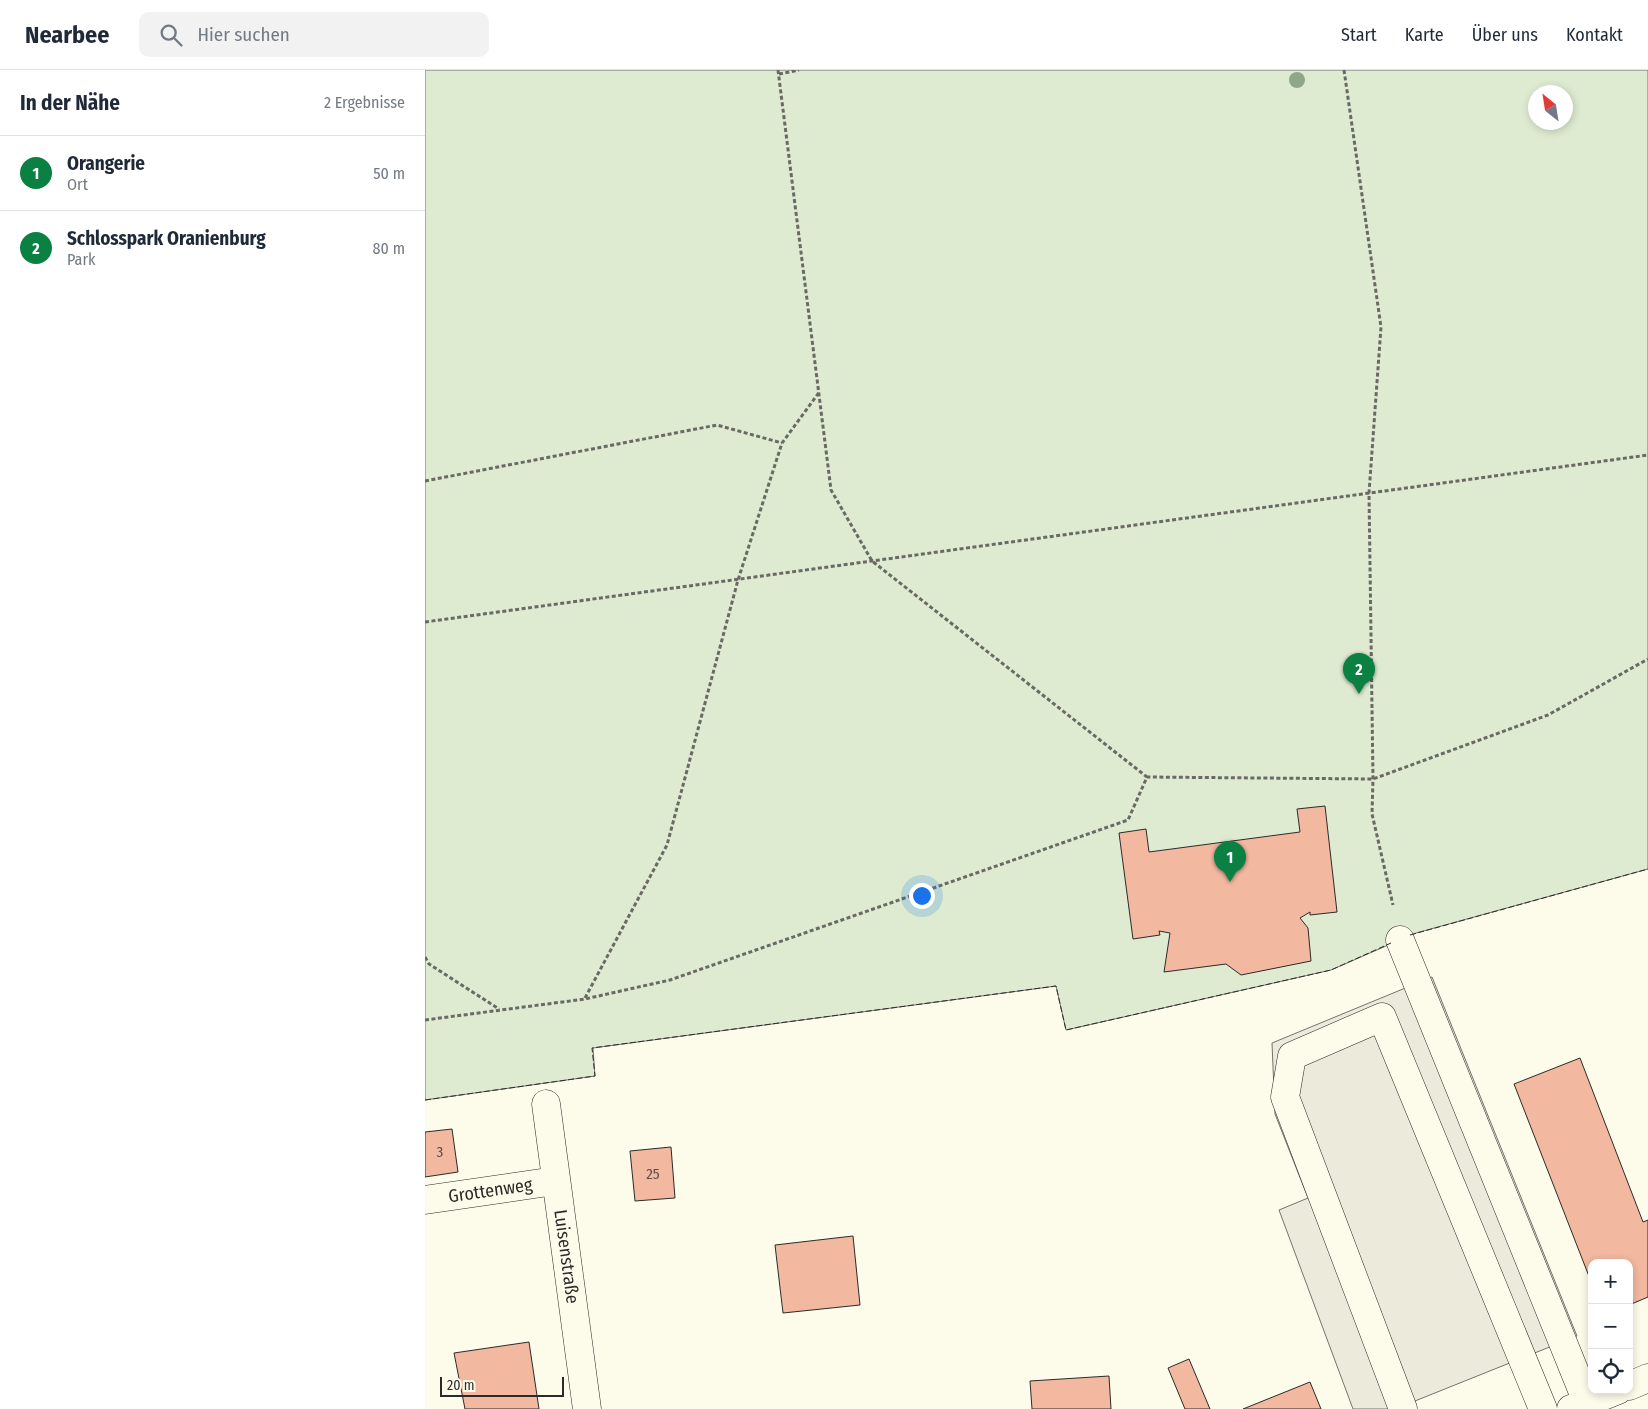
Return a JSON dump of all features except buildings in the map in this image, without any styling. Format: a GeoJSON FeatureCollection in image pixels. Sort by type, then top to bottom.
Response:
{"type":"FeatureCollection","features":[{"type":"Feature","properties":{"kind":"street"},"geometry":{"type":"LineString","coordinates":[[1400,940],[1579,1406],[1608,1394]]}},
{"type":"Feature","properties":{"kind":"street"},"geometry":{"type":"LineString","coordinates":[[1403,1409],[1285,1097],[1292,1056],[1382,1017],[1543,1409]]}},
{"type":"Feature","properties":{"kind":"street","name":"Luisenstraße"},"geometry":{"type":"LineString","coordinates":[[546,1104],[587,1409]]}},
{"type":"Feature","properties":{"kind":"street","name":"Grottenweg"},"geometry":{"type":"LineString","coordinates":[[425,1200],[555,1180]]}},
{"type":"Feature","properties":{"kind":"street"},"geometry":{"type":"LineString","coordinates":[[1633,1384],[1648,1378]]}},
{"type":"Feature","properties":{"kind":"path"},"geometry":{"type":"LineString","coordinates":[[799,70],[778,72],[820,391],[831,490],[872,561],[1147,777],[1373,779],[1548,715],[1648,659]]}},
{"type":"Feature","properties":{"kind":"path"},"geometry":{"type":"LineString","coordinates":[[1344,70],[1381,327],[1369,493],[1372,814],[1400,940]]}},
{"type":"Feature","properties":{"kind":"path"},"geometry":{"type":"LineString","coordinates":[[585,999],[667,845],[738,580],[782,443],[820,391]]}},
{"type":"Feature","properties":{"kind":"path"},"geometry":{"type":"LineString","coordinates":[[425,481],[717,425],[782,443]]}},
{"type":"Feature","properties":{"kind":"path"},"geometry":{"type":"LineString","coordinates":[[425,622],[1648,455]]}},
{"type":"Feature","properties":{"kind":"path"},"geometry":{"type":"LineString","coordinates":[[425,1020],[585,999],[670,980],[1128,820],[1147,777]]}},
{"type":"Feature","properties":{"kind":"path"},"geometry":{"type":"LineString","coordinates":[[425,957],[427,964],[499,1009]]}},
{"type":"Feature","properties":{"kind":"green space"},"geometry":{"type":"Polygon","coordinates":[[[425,70],[1648,70],[1648,869],[1416,933],[1331,970],[1066,1030],[1056,986],[593,1048],[595,1076],[425,1100],[425,70]]]}},
{"type":"Feature","properties":{"kind":"shaded area"},"geometry":{"type":"Polygon","coordinates":[[[1432,977],[1577,1336],[1395,1409],[1353,1409],[1279,1210],[1308,1198],[1275,1114],[1272,1043],[1432,977]]]}},
{"type":"Feature","properties":{"kind":"fence"},"geometry":{"type":"LineString","coordinates":[[1410,935],[1648,869]]}},
{"type":"Feature","properties":{"kind":"fence"},"geometry":{"type":"LineString","coordinates":[[425,1100],[595,1076],[592,1048],[1056,986],[1066,1030],[1331,970],[1391,943]]}},
{"type":"Feature","properties":{"kind":"place","name":"Schlosspark Oranienburg"},"geometry":{"type":"Point","coordinates":[1359,694]}},
{"type":"Feature","properties":{"kind":"place","name":"Orangerie"},"geometry":{"type":"Point","coordinates":[1230,882]}}]}
